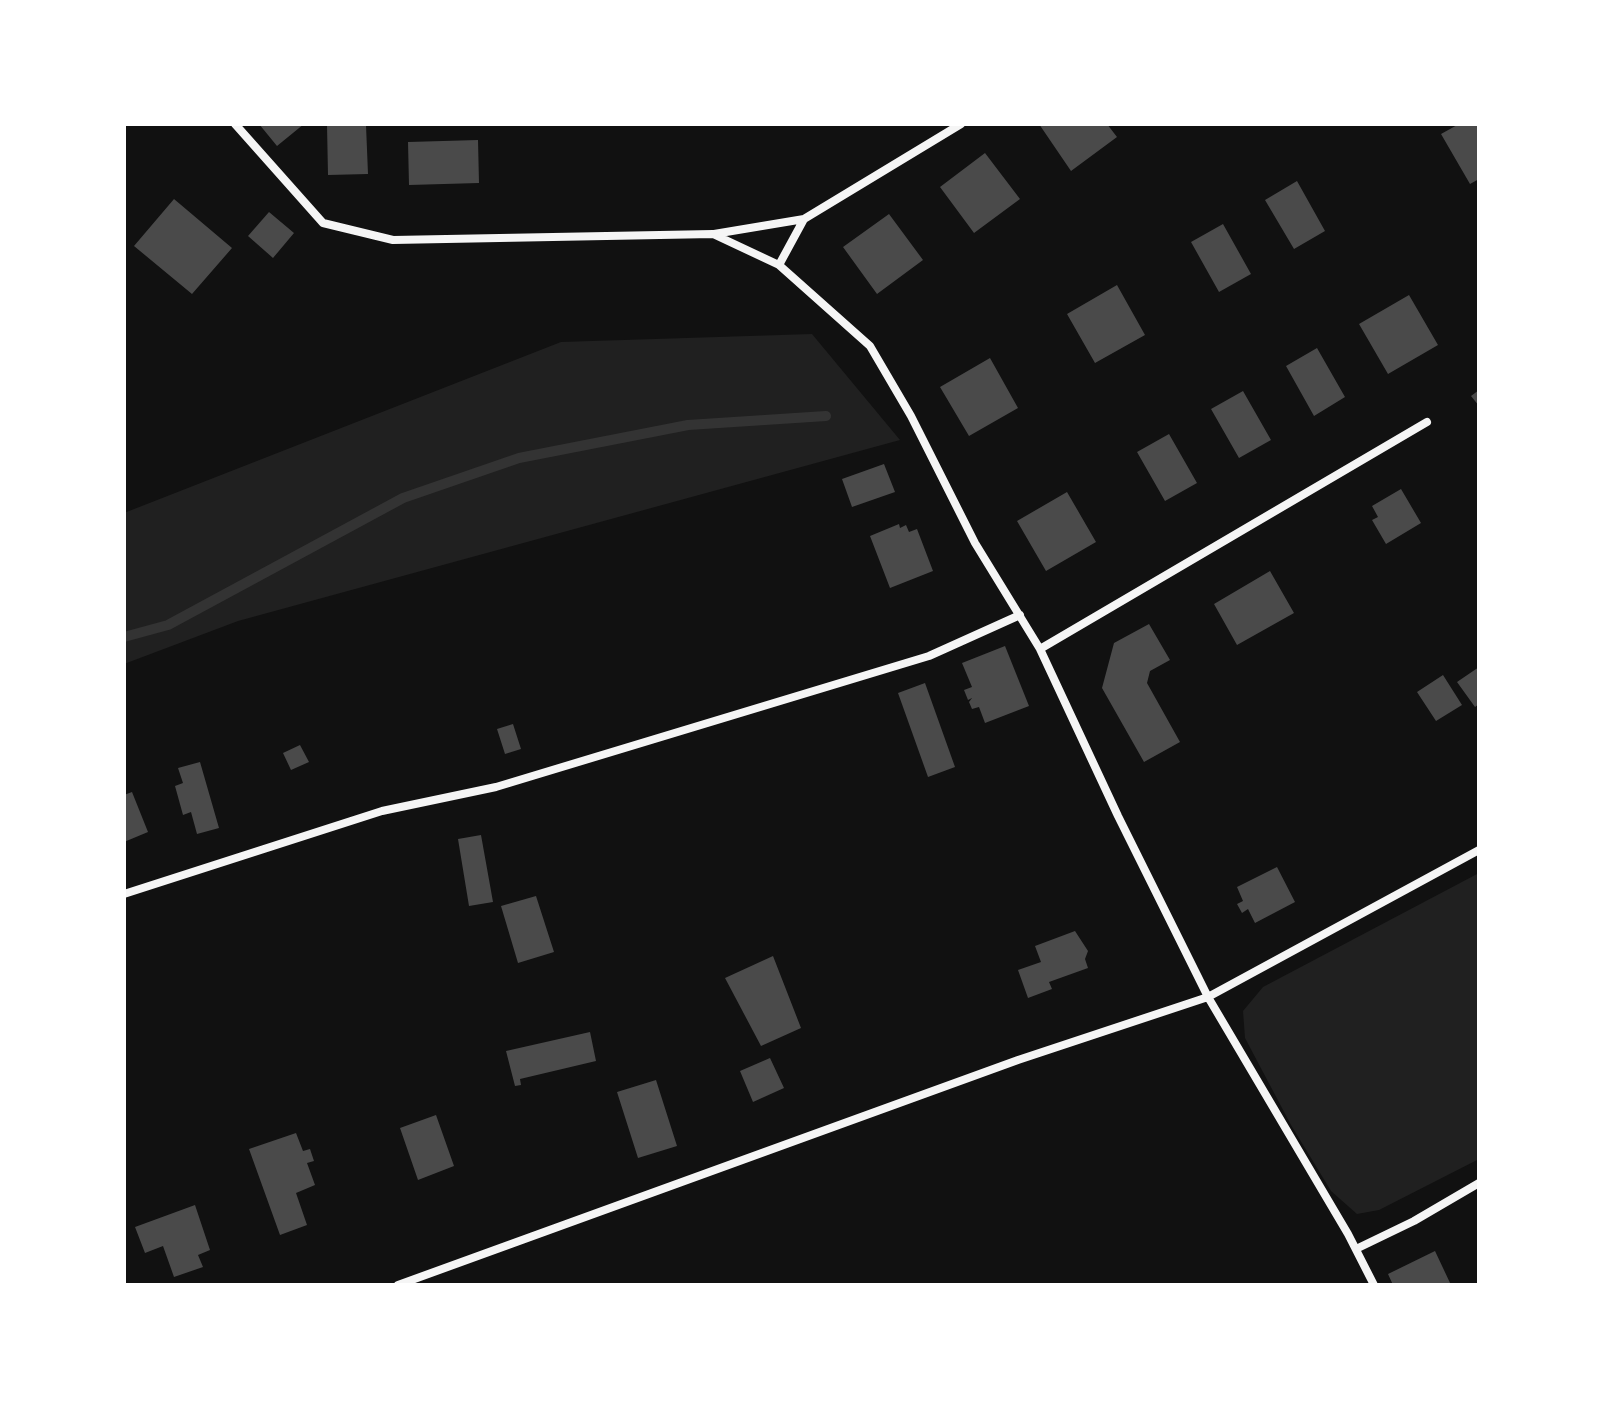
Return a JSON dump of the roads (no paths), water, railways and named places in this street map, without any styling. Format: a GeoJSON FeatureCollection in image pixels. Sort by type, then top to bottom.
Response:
{"type":"FeatureCollection","features":[{"type":"Feature","properties":{"kind":"street"},"geometry":{"type":"LineString","coordinates":[[235,124],[323,223],[393,240],[713,234],[804,219],[961,124]]}},
{"type":"Feature","properties":{"kind":"street"},"geometry":{"type":"LineString","coordinates":[[779,265],[804,219]]}},
{"type":"Feature","properties":{"kind":"street"},"geometry":{"type":"LineString","coordinates":[[713,234],[779,265],[870,346],[911,416],[975,543],[1040,649],[1208,997],[1374,1285]]}},
{"type":"Feature","properties":{"kind":"street"},"geometry":{"type":"LineString","coordinates":[[1040,649],[1427,422]]}},
{"type":"Feature","properties":{"kind":"street"},"geometry":{"type":"LineString","coordinates":[[124,894],[382,811],[496,787],[929,656],[1020,615]]}},
{"type":"Feature","properties":{"kind":"street"},"geometry":{"type":"LineString","coordinates":[[398,1285],[1018,1060],[1208,997],[1479,850]]}},
{"type":"Feature","properties":{"kind":"street"},"geometry":{"type":"LineString","coordinates":[[1356,1249],[1414,1221],[1479,1183]]}},
{"type":"Feature","properties":{"kind":"waterway"},"geometry":{"type":"LineString","coordinates":[[124,637],[168,625],[403,498],[519,458],[688,425],[826,416]]}}]}
